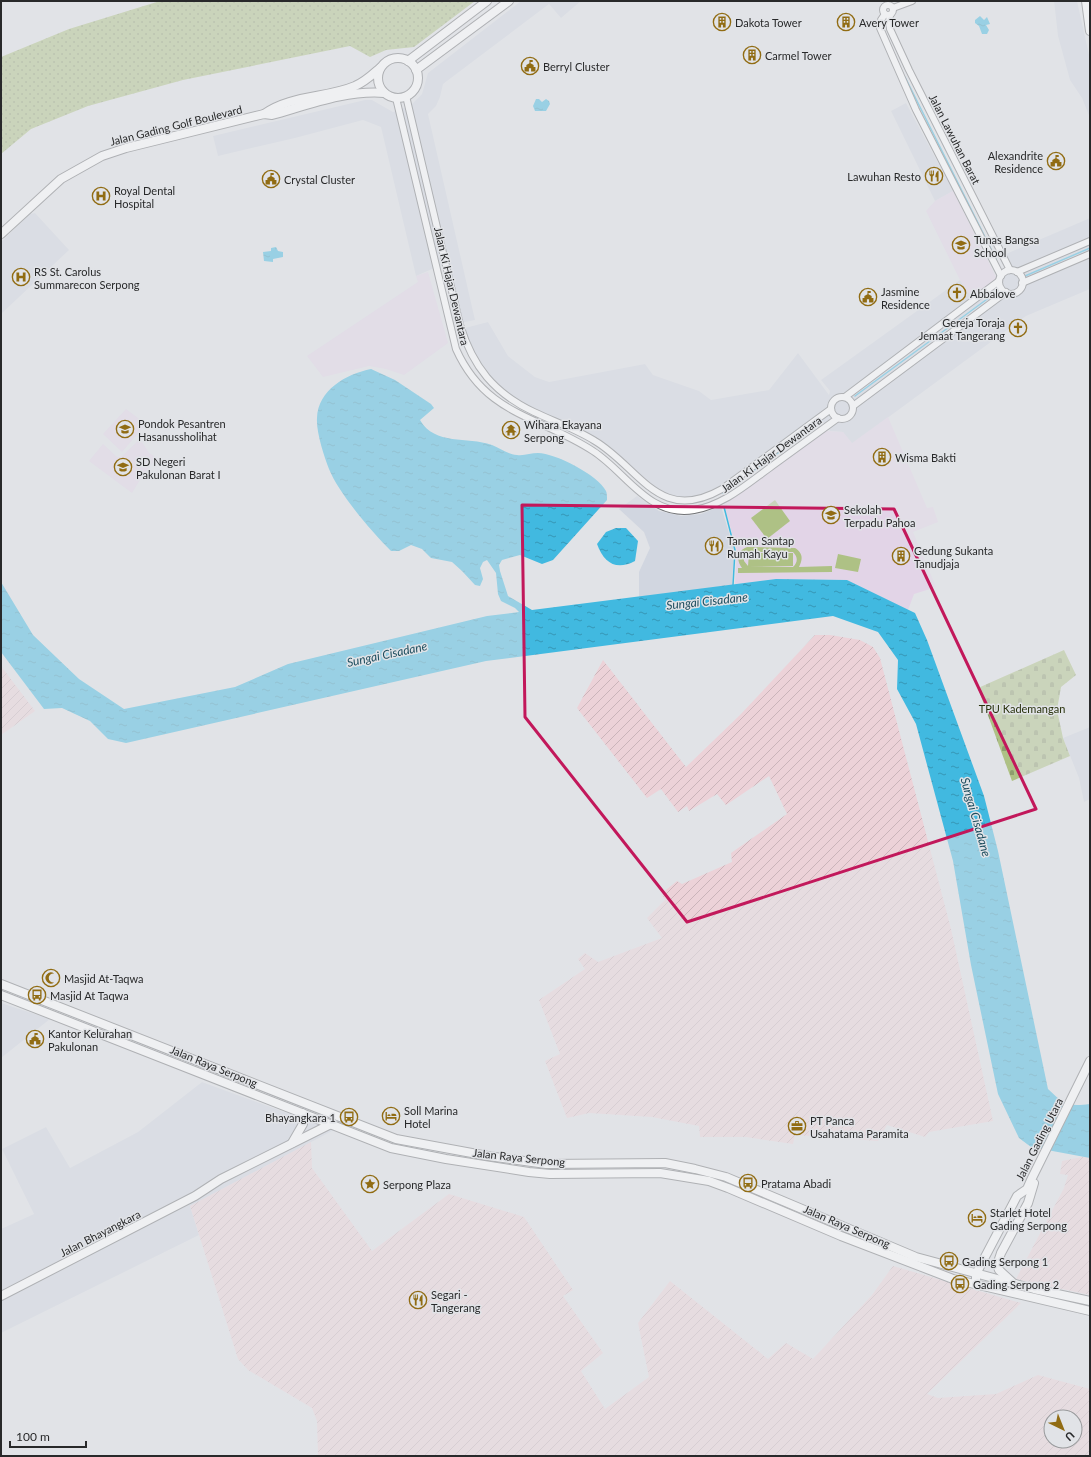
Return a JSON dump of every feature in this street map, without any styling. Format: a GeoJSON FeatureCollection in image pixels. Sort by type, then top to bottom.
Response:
{"type":"FeatureCollection","features":[{"type":"Feature","properties":{"kind":"main road"},"geometry":{"type":"LineString","coordinates":[[408,60],[487,1]]}},
{"type":"Feature","properties":{"kind":"main road"},"geometry":{"type":"LineString","coordinates":[[416,70],[509,1]]}},
{"type":"Feature","properties":{"kind":"main road"},"geometry":{"type":"LineString","coordinates":[[1086,1],[1090,31]]}},
{"type":"Feature","properties":{"kind":"main road"},"geometry":{"type":"LineString","coordinates":[[402,58],[408,60],[416,70],[418,82],[412,93],[396,98],[384,93],[378,81],[380,68],[390,60],[402,58]]}},
{"type":"Feature","properties":{"kind":"main road","name":"Jalan Gading Golf Boulevard"},"geometry":{"type":"LineString","coordinates":[[264,114],[271,109],[311,96],[353,87],[380,68]]}},
{"type":"Feature","properties":{"kind":"main road","name":"Jalan Gading Golf Boulevard"},"geometry":{"type":"LineString","coordinates":[[1,234],[61,179],[102,156],[126,148],[264,114],[272,115],[362,92],[384,93]]}},
{"type":"Feature","properties":{"kind":"main road","name":"Jalan Raya Serpong"},"geometry":{"type":"LineString","coordinates":[[1,984],[396,1139],[502,1158],[546,1164],[664,1163],[695,1169],[726,1177],[916,1257],[1034,1289],[1090,1301]]}},
{"type":"Feature","properties":{"kind":"main road","name":"Jalan Raya Serpong"},"geometry":{"type":"LineString","coordinates":[[1,995],[391,1148],[446,1159],[550,1174],[660,1173],[709,1181],[914,1265],[953,1279],[1090,1311]]}},
{"type":"Feature","properties":{"kind":"main road","name":"Jalan Gading Utara"},"geometry":{"type":"LineString","coordinates":[[976,1274],[1017,1196],[1027,1189],[1033,1181],[1087,1072],[1090,1061]]}},
{"type":"Feature","properties":{"kind":"main road"},"geometry":{"type":"LineString","coordinates":[[291,1144],[303,1124],[302,1113]]}},
{"type":"Feature","properties":{"kind":"main road","name":"Jalan Bhayangkara"},"geometry":{"type":"LineString","coordinates":[[1,1296],[331,1124]]}},
{"type":"Feature","properties":{"kind":"main road"},"geometry":{"type":"LineString","coordinates":[[501,1167],[502,1158]]}},
{"type":"Feature","properties":{"kind":"main road","name":"Jalan Gading Utara"},"geometry":{"type":"LineString","coordinates":[[1013,1283],[999,1270],[997,1263],[1028,1203],[1033,1181]]}},
{"type":"Feature","properties":{"kind":"main road","name":"Jalan Bhayangkara"},"geometry":{"type":"LineString","coordinates":[[1,1291],[200,1188],[209,1187]]}},
{"type":"Feature","properties":{"kind":"main road"},"geometry":{"type":"LineString","coordinates":[[976,1274],[976,1279],[981,1286]]}},
{"type":"Feature","properties":{"kind":"street"},"geometry":{"type":"LineString","coordinates":[[887,15],[883,10],[884,7],[890,5],[893,8],[912,1]]}},
{"type":"Feature","properties":{"kind":"street"},"geometry":{"type":"LineString","coordinates":[[893,8],[893,12],[881,20],[880,28],[916,110],[1000,278],[1001,288],[1006,292]]}},
{"type":"Feature","properties":{"kind":"street","name":"Jalan Lawuhan Barat"},"geometry":{"type":"LineString","coordinates":[[887,15],[890,29],[908,70],[1010,270]]}},
{"type":"Feature","properties":{"kind":"street","name":"Jalan Ki Hajar Dewantara"},"geometry":{"type":"LineString","coordinates":[[406,96],[460,325],[467,348],[487,378],[518,403],[597,442],[616,456],[649,488],[670,498],[692,500],[704,498],[722,489],[831,409]]}},
{"type":"Feature","properties":{"kind":"street","name":"Jalan Ki Hajar Dewantara"},"geometry":{"type":"LineString","coordinates":[[396,98],[456,349],[463,364],[481,388],[511,410],[593,451],[608,462],[643,495],[667,509],[692,511],[717,504],[838,418]]}},
{"type":"Feature","properties":{"kind":"street"},"geometry":{"type":"LineString","coordinates":[[1017,272],[1090,240]]}},
{"type":"Feature","properties":{"kind":"street"},"geometry":{"type":"LineString","coordinates":[[853,406],[1006,292],[1016,292],[1022,283],[1090,254]]}},
{"type":"Feature","properties":{"kind":"street"},"geometry":{"type":"LineString","coordinates":[[845,396],[850,399],[853,406],[852,412],[848,418],[838,418],[833,415],[831,409],[833,400],[840,396],[845,396],[1010,270],[1017,272],[1022,277],[1022,283]]}},
{"type":"Feature","properties":{"kind":"street"},"geometry":{"type":"LineString","coordinates":[[822,416],[829,418],[829,425]]}},
{"type":"Feature","properties":{"kind":"street"},"geometry":{"type":"LineString","coordinates":[[740,476],[747,484]]}},
{"type":"Feature","properties":{"kind":"highlighted area"},"geometry":{"type":"Polygon","coordinates":[[[522,505],[894,509],[1036,809],[687,922],[525,717],[522,505]]]}},
{"type":"Feature","properties":{"kind":"shaded area"},"geometry":{"type":"Polygon","coordinates":[[[521,1],[581,1],[561,18],[549,4],[443,84],[436,106],[428,114],[475,320],[460,323],[446,263],[416,276],[381,127],[363,120],[218,156],[213,136],[365,100],[372,100],[393,112],[410,106],[422,94],[428,73],[521,1]]]}},
{"type":"Feature","properties":{"kind":"shaded area"},"geometry":{"type":"Polygon","coordinates":[[[1054,1],[1077,1],[1090,59],[1090,118],[1082,98],[1070,80],[1058,36],[1054,1]]]}},
{"type":"Feature","properties":{"kind":"shaded area"},"geometry":{"type":"Polygon","coordinates":[[[906,103],[953,191],[935,201],[891,111],[906,103]]]}},
{"type":"Feature","properties":{"kind":"shaded area","name":"Tunas Bangsa School"},"geometry":{"type":"Polygon","coordinates":[[[953,191],[997,279],[972,298],[960,280],[926,211],[935,201],[953,191]]]}},
{"type":"Feature","properties":{"kind":"shaded area","name":"RS St. Carolus Summarecon Serpong"},"geometry":{"type":"Polygon","coordinates":[[[35,213],[69,250],[1,314],[1,242],[30,214],[35,213]]]}},
{"type":"Feature","properties":{"kind":"shaded area"},"geometry":{"type":"Polygon","coordinates":[[[1090,218],[1090,289],[1026,316],[852,444],[843,432],[830,431],[819,417],[711,494],[694,497],[674,497],[656,490],[625,465],[601,442],[520,403],[496,386],[481,371],[461,329],[488,322],[508,356],[535,377],[549,382],[645,364],[653,375],[699,391],[711,400],[769,390],[798,353],[829,395],[830,391],[821,380],[960,280],[972,298],[997,279],[1014,270],[1006,254],[1090,218]]]}},
{"type":"Feature","properties":{"kind":"shaded area"},"geometry":{"type":"Polygon","coordinates":[[[428,272],[448,343],[404,375],[386,369],[369,366],[323,377],[307,356],[418,282],[416,276],[428,272]]]}},
{"type":"Feature","properties":{"kind":"shaded area","name":"Pondok Pesantren Hasanussholihat"},"geometry":{"type":"Polygon","coordinates":[[[126,409],[146,424],[122,452],[103,434],[126,409]]]}},
{"type":"Feature","properties":{"kind":"shaded area","name":"Sekolah Terpadu Pahoa"},"geometry":{"type":"Polygon","coordinates":[[[888,417],[927,508],[933,507],[938,522],[913,532],[936,587],[914,594],[908,610],[847,580],[776,579],[735,584],[737,551],[724,504],[825,431],[843,432],[852,443],[888,417]]]}},
{"type":"Feature","properties":{"kind":"shaded area","name":"SD Negeri Pakulonan Barat I"},"geometry":{"type":"Polygon","coordinates":[[[140,439],[149,453],[157,458],[144,473],[132,493],[89,461],[103,444],[117,457],[121,457],[140,439]]]}},
{"type":"Feature","properties":{"kind":"shaded area"},"geometry":{"type":"Polygon","coordinates":[[[637,496],[659,511],[681,516],[701,514],[721,506],[734,550],[732,585],[639,597],[639,572],[650,548],[644,532],[619,509],[637,496]]]}},
{"type":"Feature","properties":{"kind":"shaded area"},"geometry":{"type":"Polygon","coordinates":[[[815,635],[830,635],[860,640],[873,647],[880,658],[951,929],[993,1121],[929,1132],[925,1137],[887,1125],[878,1141],[795,1135],[793,1144],[746,1137],[700,1137],[699,1126],[652,1117],[589,1113],[567,1118],[545,1061],[560,1054],[539,1000],[585,969],[578,959],[585,953],[598,962],[662,938],[647,918],[665,900],[661,894],[677,881],[682,884],[732,862],[731,853],[787,814],[769,776],[726,805],[717,794],[689,811],[687,806],[678,812],[661,789],[647,798],[577,708],[603,660],[686,767],[740,715],[815,635]]]}},
{"type":"Feature","properties":{"kind":"shaded area"},"geometry":{"type":"Polygon","coordinates":[[[1,666],[35,711],[1,735],[1,666]]]}},
{"type":"Feature","properties":{"kind":"shaded area"},"geometry":{"type":"Polygon","coordinates":[[[1090,727],[1090,799],[1084,802],[1079,778],[1063,738],[1090,727]]]}},
{"type":"Feature","properties":{"kind":"shaded area"},"geometry":{"type":"Polygon","coordinates":[[[1,1003],[50,1019],[1,1058],[1,1003]]]}},
{"type":"Feature","properties":{"kind":"shaded area"},"geometry":{"type":"Polygon","coordinates":[[[202,1082],[334,1130],[190,1206],[199,1235],[1,1333],[1,1229],[34,1214],[2,1149],[46,1127],[70,1168],[138,1132],[202,1082]]]}},
{"type":"Feature","properties":{"kind":"shaded area"},"geometry":{"type":"Polygon","coordinates":[[[311,1142],[312,1168],[372,1251],[449,1194],[524,1217],[573,1290],[563,1296],[603,1353],[581,1371],[605,1409],[649,1377],[638,1323],[670,1281],[768,1359],[786,1343],[813,1359],[872,1295],[893,1266],[1021,1303],[927,1394],[938,1398],[996,1394],[1038,1375],[1090,1389],[1090,1456],[318,1456],[317,1421],[312,1408],[248,1370],[238,1359],[190,1206],[311,1142]]]}},
{"type":"Feature","properties":{"kind":"shaded area"},"geometry":{"type":"Polygon","coordinates":[[[1086,1156],[1090,1157],[1090,1295],[1016,1279],[1064,1188],[1068,1175],[1060,1174],[1062,1161],[1086,1156]]]}},
{"type":"Feature","properties":{"kind":"green space"},"geometry":{"type":"Polygon","coordinates":[[[160,1],[475,1],[414,47],[386,50],[370,57],[350,46],[183,80],[88,106],[31,129],[1,154],[1,57],[69,29],[160,1]]]}},
{"type":"Feature","properties":{"kind":"green space"},"geometry":{"type":"Polygon","coordinates":[[[775,500],[790,521],[767,539],[751,518],[775,500]]]}},
{"type":"Feature","properties":{"kind":"green space"},"geometry":{"type":"Polygon","coordinates":[[[747,547],[795,548],[802,556],[799,567],[832,566],[832,572],[738,573],[738,568],[742,568],[738,556],[747,547]],[[749,552],[744,557],[744,561],[748,566],[749,553],[793,553],[793,566],[749,567],[793,567],[797,560],[793,552],[749,552]]]}},
{"type":"Feature","properties":{"kind":"green space"},"geometry":{"type":"Polygon","coordinates":[[[838,554],[861,559],[858,572],[835,568],[838,554]]]}},
{"type":"Feature","properties":{"kind":"green space","name":"TPU Kademangan"},"geometry":{"type":"Polygon","coordinates":[[[1064,650],[1076,675],[1061,687],[1057,710],[1063,738],[1070,756],[1012,781],[978,688],[1064,650]]]}},
{"type":"Feature","properties":{"kind":"water"},"geometry":{"type":"Polygon","coordinates":[[[980,16],[984,20],[987,17],[990,24],[986,25],[989,30],[987,34],[982,34],[979,26],[975,23],[975,20],[980,16]]]}},
{"type":"Feature","properties":{"kind":"water"},"geometry":{"type":"Polygon","coordinates":[[[536,99],[539,99],[542,102],[546,99],[549,101],[550,104],[546,111],[535,111],[533,106],[536,99]]]}},
{"type":"Feature","properties":{"kind":"water"},"geometry":{"type":"Polygon","coordinates":[[[276,247],[278,251],[283,252],[283,257],[273,259],[273,262],[264,261],[263,252],[271,251],[271,248],[276,247]]]}},
{"type":"Feature","properties":{"kind":"water","name":"Sungai Cisadane"},"geometry":{"type":"Polygon","coordinates":[[[371,369],[395,380],[431,404],[434,408],[420,420],[426,428],[434,434],[452,439],[482,442],[517,455],[538,453],[555,457],[575,466],[594,478],[606,491],[607,500],[553,560],[542,564],[520,555],[502,560],[499,565],[500,571],[508,596],[532,610],[776,579],[847,580],[915,613],[927,640],[984,796],[998,851],[1048,1089],[1062,1101],[1071,1105],[1090,1104],[1090,1158],[1031,1147],[1019,1138],[998,1094],[971,965],[953,861],[916,724],[897,689],[898,660],[878,632],[833,616],[486,661],[126,743],[108,739],[90,721],[62,708],[44,709],[1,652],[1,582],[33,635],[79,679],[124,709],[235,687],[288,664],[487,616],[519,612],[515,608],[501,601],[498,594],[496,573],[487,560],[483,562],[480,568],[483,579],[480,586],[475,585],[452,562],[431,558],[422,549],[411,545],[399,551],[391,551],[375,534],[340,490],[329,469],[321,444],[317,424],[319,408],[322,399],[343,379],[371,369]]]}},
{"type":"Feature","properties":{"kind":"water"},"geometry":{"type":"Polygon","coordinates":[[[616,528],[626,528],[638,541],[635,561],[628,564],[616,565],[607,560],[600,551],[597,544],[606,532],[616,528]]]}},
{"type":"Feature","properties":{"kind":"waterway"},"geometry":{"type":"LineString","coordinates":[[905,77],[996,259]]}},
{"type":"Feature","properties":{"kind":"waterway"},"geometry":{"type":"LineString","coordinates":[[1025,276],[1090,248]]}},
{"type":"Feature","properties":{"kind":"waterway"},"geometry":{"type":"LineString","coordinates":[[855,396],[994,294]]}},
{"type":"Feature","properties":{"kind":"waterway"},"geometry":{"type":"LineString","coordinates":[[749,474],[822,421]]}},
{"type":"Feature","properties":{"kind":"waterway"},"geometry":{"type":"LineString","coordinates":[[723,493],[735,485]]}},
{"type":"Feature","properties":{"kind":"waterway"},"geometry":{"type":"LineString","coordinates":[[724,507],[735,550],[733,585]]}},
{"type":"Feature","properties":{"kind":"place","name":"Dakota Tower"},"geometry":{"type":"Point","coordinates":[722,22]}},
{"type":"Feature","properties":{"kind":"place","name":"Avery Tower"},"geometry":{"type":"Point","coordinates":[846,22]}},
{"type":"Feature","properties":{"kind":"place","name":"Carmel Tower"},"geometry":{"type":"Point","coordinates":[752,55]}},
{"type":"Feature","properties":{"kind":"place","name":"Berryl Cluster"},"geometry":{"type":"Point","coordinates":[530,66]}},
{"type":"Feature","properties":{"kind":"place","name":"Alexandrite Residence"},"geometry":{"type":"Point","coordinates":[1056,161]}},
{"type":"Feature","properties":{"kind":"place","name":"Lawuhan Resto"},"geometry":{"type":"Point","coordinates":[934,176]}},
{"type":"Feature","properties":{"kind":"place","name":"Crystal Cluster"},"geometry":{"type":"Point","coordinates":[271,179]}},
{"type":"Feature","properties":{"kind":"place","name":"Royal Dental Hospital"},"geometry":{"type":"Point","coordinates":[101,196]}},
{"type":"Feature","properties":{"kind":"place","name":"Tunas Bangsa School"},"geometry":{"type":"Point","coordinates":[961,245]}},
{"type":"Feature","properties":{"kind":"place","name":"RS St. Carolus Summarecon Serpong"},"geometry":{"type":"Point","coordinates":[21,277]}},
{"type":"Feature","properties":{"kind":"place","name":"Abbalove"},"geometry":{"type":"Point","coordinates":[957,293]}},
{"type":"Feature","properties":{"kind":"place","name":"Jasmine Residence"},"geometry":{"type":"Point","coordinates":[868,297]}},
{"type":"Feature","properties":{"kind":"place","name":"Gereja Toraja Jemaat Tangerang"},"geometry":{"type":"Point","coordinates":[1018,328]}},
{"type":"Feature","properties":{"kind":"place","name":"Pondok Pesantren Hasanussholihat"},"geometry":{"type":"Point","coordinates":[125,429]}},
{"type":"Feature","properties":{"kind":"place","name":"Wihara Ekayana Serpong"},"geometry":{"type":"Point","coordinates":[511,430]}},
{"type":"Feature","properties":{"kind":"place","name":"Wisma Bakti"},"geometry":{"type":"Point","coordinates":[882,457]}},
{"type":"Feature","properties":{"kind":"place","name":"SD Negeri Pakulonan Barat I"},"geometry":{"type":"Point","coordinates":[123,467]}},
{"type":"Feature","properties":{"kind":"place","name":"Sekolah Terpadu Pahoa"},"geometry":{"type":"Point","coordinates":[831,515]}},
{"type":"Feature","properties":{"kind":"place","name":"Taman Santap Rumah Kayu"},"geometry":{"type":"Point","coordinates":[714,546]}},
{"type":"Feature","properties":{"kind":"place","name":"Gedung Sukanta Tanudjaja"},"geometry":{"type":"Point","coordinates":[901,556]}},
{"type":"Feature","properties":{"kind":"place","name":"Masjid At-Taqwa"},"geometry":{"type":"Point","coordinates":[51,978]}},
{"type":"Feature","properties":{"kind":"place","name":"Masjid At Taqwa"},"geometry":{"type":"Point","coordinates":[37,995]}},
{"type":"Feature","properties":{"kind":"place","name":"Kantor Kelurahan Pakulonan"},"geometry":{"type":"Point","coordinates":[35,1039]}},
{"type":"Feature","properties":{"kind":"place","name":"Soll Marina Hotel"},"geometry":{"type":"Point","coordinates":[391,1116]}},
{"type":"Feature","properties":{"kind":"place","name":"Bhayangkara 1"},"geometry":{"type":"Point","coordinates":[349,1117]}},
{"type":"Feature","properties":{"kind":"place","name":"PT Panca Usahatama Paramita"},"geometry":{"type":"Point","coordinates":[797,1126]}},
{"type":"Feature","properties":{"kind":"place","name":"Pratama Abadi"},"geometry":{"type":"Point","coordinates":[748,1183]}},
{"type":"Feature","properties":{"kind":"place","name":"Serpong Plaza"},"geometry":{"type":"Point","coordinates":[370,1184]}},
{"type":"Feature","properties":{"kind":"place","name":"Starlet Hotel Gading Serpong"},"geometry":{"type":"Point","coordinates":[977,1218]}},
{"type":"Feature","properties":{"kind":"place","name":"Gading Serpong 1"},"geometry":{"type":"Point","coordinates":[949,1261]}},
{"type":"Feature","properties":{"kind":"place","name":"Gading Serpong 2"},"geometry":{"type":"Point","coordinates":[960,1284]}},
{"type":"Feature","properties":{"kind":"place","name":"Segari - Tangerang"},"geometry":{"type":"Point","coordinates":[418,1300]}}]}
